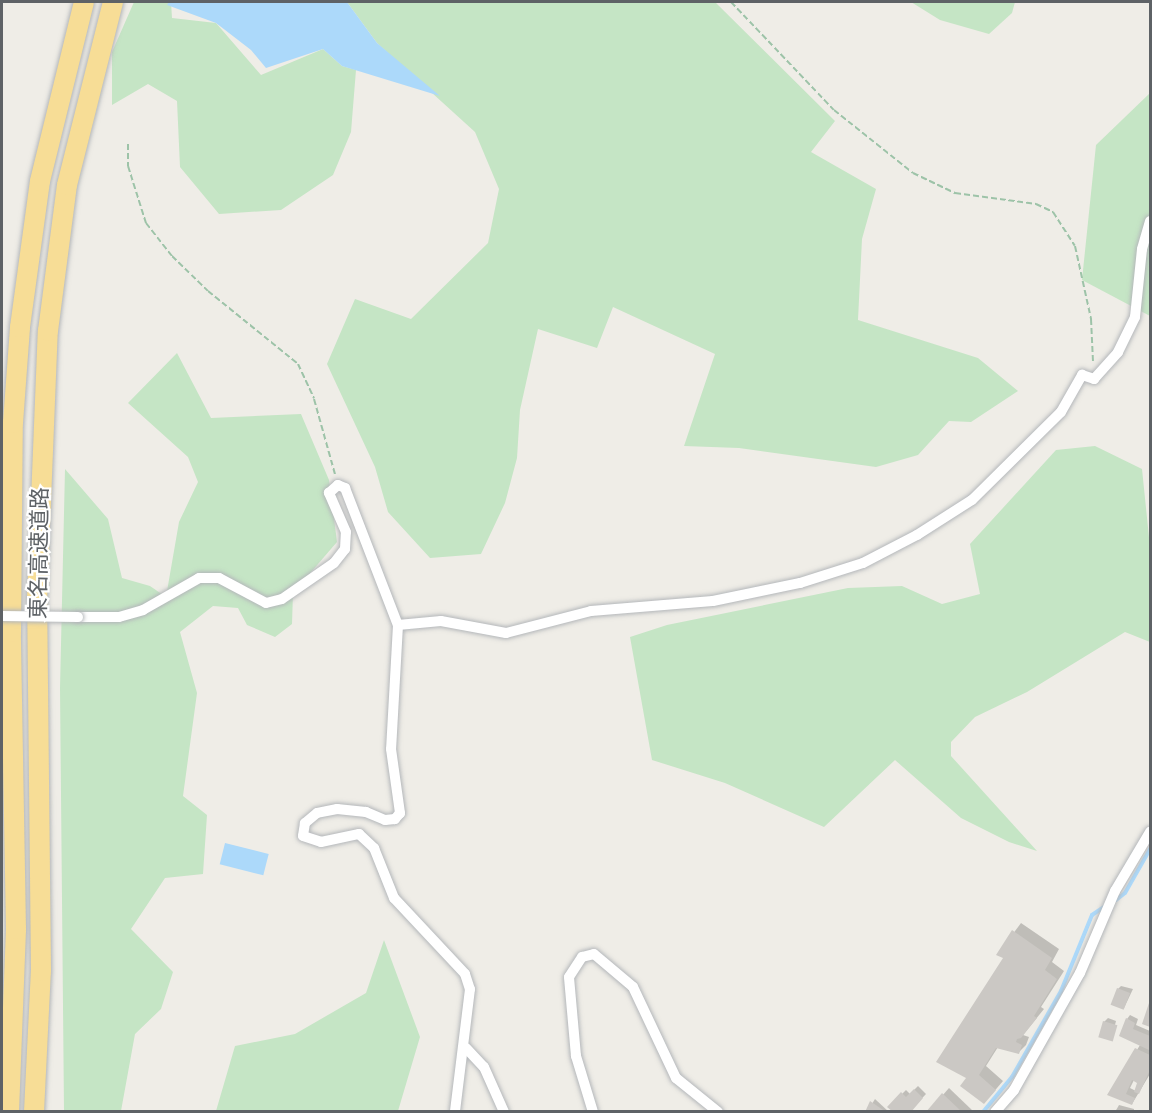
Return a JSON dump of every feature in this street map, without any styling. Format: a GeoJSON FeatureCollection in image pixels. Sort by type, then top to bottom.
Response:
{"type":"FeatureCollection","features":[{"type":"Feature","properties":{"kind":"highway","name":"東名高速道路"},"geometry":{"type":"LineString","coordinates":[[9,1112],[16,929],[11,632],[13,423],[20,327],[40,181],[84,2]]}},
{"type":"Feature","properties":{"kind":"highway","name":"東名高速道路"},"geometry":{"type":"LineString","coordinates":[[34,1112],[40,971],[38,600],[48,331],[67,185],[113,2]]}},
{"type":"Feature","properties":{"kind":"street"},"geometry":{"type":"LineString","coordinates":[[398,626],[441,621],[506,633],[591,611],[713,601],[800,583],[863,563],[972,500],[1061,412],[1082,375],[1094,379],[1118,352],[1134,317],[1142,249],[1150,221]]}},
{"type":"Feature","properties":{"kind":"street"},"geometry":{"type":"LineString","coordinates":[[2,616],[119,617],[143,610],[199,578],[219,578],[266,603],[282,598],[334,564],[345,549],[346,531],[329,492],[338,485],[349,495],[398,626],[391,749],[400,813],[396,819],[385,820],[366,812],[337,809],[317,813],[305,823],[303,836],[321,843],[359,834],[374,848],[394,898],[465,974],[470,989],[466,1048],[455,1112]]}},
{"type":"Feature","properties":{"kind":"street"},"geometry":{"type":"LineString","coordinates":[[995,1112],[1014,1090],[1074,983],[1116,891],[1150,832]]}},
{"type":"Feature","properties":{"kind":"street"},"geometry":{"type":"LineString","coordinates":[[593,1112],[576,1056],[569,977],[582,957],[594,954],[633,987],[676,1078],[718,1112]]}},
{"type":"Feature","properties":{"kind":"street"},"geometry":{"type":"LineString","coordinates":[[466,1048],[484,1067],[504,1112]]}},
{"type":"Feature","properties":{"kind":"path"},"geometry":{"type":"LineString","coordinates":[[731,2],[834,110],[913,173],[955,193],[1036,204],[1053,212],[1075,246],[1091,319],[1094,379]]}},
{"type":"Feature","properties":{"kind":"path"},"geometry":{"type":"LineString","coordinates":[[128,144],[128,166],[146,223],[172,256],[208,291],[298,364],[314,399],[338,485]]}},
{"type":"Feature","properties":{"kind":"green space"},"geometry":{"type":"Polygon","coordinates":[[[134,2],[171,2],[172,18],[216,23],[261,75],[323,49],[342,66],[356,70],[351,132],[333,175],[281,210],[219,214],[180,167],[177,101],[148,84],[112,105],[112,52],[134,2]]]}},
{"type":"Feature","properties":{"kind":"green space"},"geometry":{"type":"Polygon","coordinates":[[[347,2],[715,2],[835,121],[811,152],[876,189],[862,239],[858,320],[978,358],[1018,391],[971,422],[949,421],[918,455],[876,467],[739,448],[684,446],[715,354],[613,307],[597,348],[538,329],[520,410],[517,458],[505,503],[481,554],[430,558],[388,512],[375,467],[327,364],[355,299],[411,319],[488,243],[499,189],[475,132],[377,43],[347,2]]]}},
{"type":"Feature","properties":{"kind":"green space"},"geometry":{"type":"Polygon","coordinates":[[[911,2],[1015,2],[1012,13],[989,34],[940,20],[911,2]]]}},
{"type":"Feature","properties":{"kind":"green space"},"geometry":{"type":"Polygon","coordinates":[[[1150,93],[1150,316],[1082,280],[1096,145],[1150,93]]]}},
{"type":"Feature","properties":{"kind":"green space"},"geometry":{"type":"Polygon","coordinates":[[[177,353],[211,418],[301,414],[329,480],[337,542],[293,593],[292,624],[275,637],[247,625],[238,608],[213,606],[180,632],[197,693],[183,796],[207,815],[203,874],[165,878],[131,929],[173,972],[161,1009],[135,1034],[121,1111],[64,1112],[60,688],[65,469],[108,519],[122,578],[150,586],[166,597],[179,522],[198,482],[188,457],[128,403],[177,353]]]}},
{"type":"Feature","properties":{"kind":"green space"},"geometry":{"type":"Polygon","coordinates":[[[1095,446],[1142,469],[1150,547],[1150,642],[1125,632],[1027,692],[975,717],[951,742],[951,756],[1037,851],[1009,842],[961,818],[895,760],[824,827],[725,783],[652,760],[630,637],[667,625],[848,588],[902,586],[942,604],[980,594],[970,544],[1056,450],[1095,446]]]}},
{"type":"Feature","properties":{"kind":"green space"},"geometry":{"type":"Polygon","coordinates":[[[384,940],[420,1037],[398,1111],[216,1111],[235,1046],[295,1034],[366,993],[384,940]]]}},
{"type":"Feature","properties":{"kind":"water"},"geometry":{"type":"Polygon","coordinates":[[[169,2],[347,2],[377,43],[440,96],[342,66],[323,49],[266,68],[251,50],[216,23],[167,5],[169,2]]]}},
{"type":"Feature","properties":{"kind":"water"},"geometry":{"type":"Polygon","coordinates":[[[225,843],[269,854],[263,875],[220,864],[225,843]]]}},
{"type":"Feature","properties":{"kind":"building"},"geometry":{"type":"Polygon","coordinates":[[[1012,930],[1052,958],[1045,970],[1057,979],[1034,1016],[1037,1018],[1021,1038],[1017,1039],[1016,1042],[1022,1045],[1019,1054],[996,1048],[979,1075],[996,1090],[984,1104],[960,1086],[966,1078],[936,1062],[1003,958],[996,955],[1012,930]]]}},
{"type":"Feature","properties":{"kind":"building"},"geometry":{"type":"Polygon","coordinates":[[[1117,988],[1130,993],[1124,1010],[1111,1005],[1117,988]]]}},
{"type":"Feature","properties":{"kind":"building"},"geometry":{"type":"Polygon","coordinates":[[[1150,1000],[1150,1027],[1142,1024],[1150,1000]]]}},
{"type":"Feature","properties":{"kind":"building"},"geometry":{"type":"Polygon","coordinates":[[[1126,1018],[1135,1023],[1133,1029],[1150,1036],[1149,1050],[1119,1036],[1126,1018]]]}},
{"type":"Feature","properties":{"kind":"building"},"geometry":{"type":"Polygon","coordinates":[[[1103,1021],[1117,1025],[1113,1041],[1098,1037],[1103,1021]]]}},
{"type":"Feature","properties":{"kind":"building"},"geometry":{"type":"Polygon","coordinates":[[[1135,1048],[1150,1055],[1150,1070],[1139,1094],[1134,1092],[1137,1083],[1132,1080],[1126,1094],[1135,1098],[1132,1105],[1107,1095],[1135,1048]]]}},
{"type":"Feature","properties":{"kind":"building"},"geometry":{"type":"Polygon","coordinates":[[[914,1089],[923,1098],[911,1112],[893,1112],[887,1107],[901,1092],[906,1097],[914,1089]]]}},
{"type":"Feature","properties":{"kind":"building"},"geometry":{"type":"Polygon","coordinates":[[[942,1093],[962,1112],[926,1112],[942,1093]]]}},
{"type":"Feature","properties":{"kind":"building"},"geometry":{"type":"Polygon","coordinates":[[[870,1101],[886,1112],[865,1112],[870,1101]]]}},
{"type":"Feature","properties":{"kind":"waterway"},"geometry":{"type":"LineString","coordinates":[[1116,900],[1125,893],[1150,849]]}},
{"type":"Feature","properties":{"kind":"waterway"},"geometry":{"type":"LineString","coordinates":[[983,1112],[1012,1077],[1061,991],[1092,915],[1104,907]]}}]}
